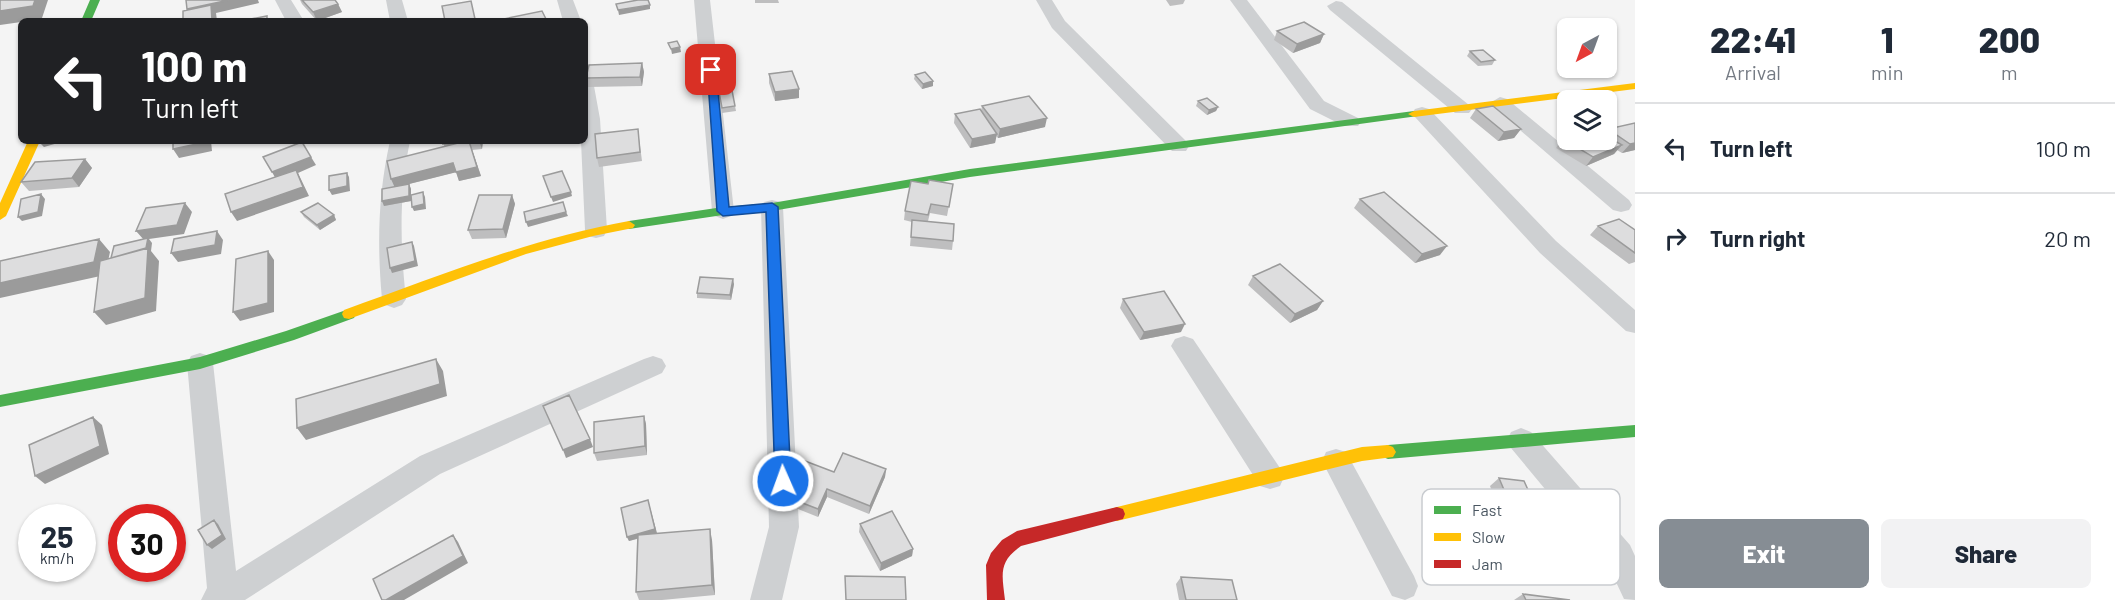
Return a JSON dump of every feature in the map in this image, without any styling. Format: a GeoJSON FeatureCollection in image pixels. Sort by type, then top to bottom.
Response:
{"type":"FeatureCollection","features":[{"type":"Feature","properties":{"kind":"street"},"geometry":{"type":"LineString","coordinates":[[87,18],[95,0]]}},
{"type":"Feature","properties":{"kind":"street"},"geometry":{"type":"LineString","coordinates":[[284,0],[293,18]]}},
{"type":"Feature","properties":{"kind":"street"},"geometry":{"type":"LineString","coordinates":[[394,0],[398,18]]}},
{"type":"Feature","properties":{"kind":"street"},"geometry":{"type":"LineString","coordinates":[[565,0],[571,18]]}},
{"type":"Feature","properties":{"kind":"street"},"geometry":{"type":"LineString","coordinates":[[702,0],[723,211]]}},
{"type":"Feature","properties":{"kind":"street"},"geometry":{"type":"LineString","coordinates":[[1238,0],[1317,105],[1351,122]]}},
{"type":"Feature","properties":{"kind":"street"},"geometry":{"type":"LineString","coordinates":[[1044,1],[1058,24],[1179,146]]}},
{"type":"Feature","properties":{"kind":"street"},"geometry":{"type":"LineString","coordinates":[[1336,6],[1462,109]]}},
{"type":"Feature","properties":{"kind":"street"},"geometry":{"type":"LineString","coordinates":[[0,401],[200,363],[289,336],[501,258],[596,230],[723,211],[772,207],[970,173],[1635,86]]}},
{"type":"Feature","properties":{"kind":"street"},"geometry":{"type":"LineString","coordinates":[[1500,103],[1621,205]]}},
{"type":"Feature","properties":{"kind":"street"},"geometry":{"type":"LineString","coordinates":[[1317,105],[1318,128]]}},
{"type":"Feature","properties":{"kind":"street"},"geometry":{"type":"LineString","coordinates":[[588,106],[596,230]]}},
{"type":"Feature","properties":{"kind":"street"},"geometry":{"type":"LineString","coordinates":[[1422,114],[1548,247],[1635,324]]}},
{"type":"Feature","properties":{"kind":"street"},"geometry":{"type":"LineString","coordinates":[[0,216],[10,174],[32,144]]}},
{"type":"Feature","properties":{"kind":"street"},"geometry":{"type":"LineString","coordinates":[[394,299],[387,236],[391,176],[399,144]]}},
{"type":"Feature","properties":{"kind":"street"},"geometry":{"type":"LineString","coordinates":[[766,600],[784,527],[772,207]]}},
{"type":"Feature","properties":{"kind":"street"},"geometry":{"type":"LineString","coordinates":[[1184,346],[1270,477]]}},
{"type":"Feature","properties":{"kind":"street"},"geometry":{"type":"LineString","coordinates":[[200,363],[222,599],[430,465],[653,366]]}},
{"type":"Feature","properties":{"kind":"street"},"geometry":{"type":"LineString","coordinates":[[996,600],[993,560],[1002,547],[1017,539],[1362,454],[1635,430]]}},
{"type":"Feature","properties":{"kind":"street"},"geometry":{"type":"LineString","coordinates":[[1521,440],[1563,489]]}},
{"type":"Feature","properties":{"kind":"street"},"geometry":{"type":"LineString","coordinates":[[1336,460],[1403,586]]}},
{"type":"Feature","properties":{"kind":"street"},"geometry":{"type":"LineString","coordinates":[[1620,557],[1635,588]]}},
{"type":"Feature","properties":{"kind":"building"},"geometry":{"type":"Polygon","coordinates":[[[0,0],[35,0],[33,6],[0,11],[0,0]]]}},
{"type":"Feature","properties":{"kind":"building"},"geometry":{"type":"Polygon","coordinates":[[[186,0],[229,0],[187,9],[186,0]]]}},
{"type":"Feature","properties":{"kind":"building"},"geometry":{"type":"Polygon","coordinates":[[[302,0],[335,0],[338,4],[313,12],[302,0]]]}},
{"type":"Feature","properties":{"kind":"building"},"geometry":{"type":"Polygon","coordinates":[[[648,0],[650,5],[618,10],[616,4],[648,0]]]}},
{"type":"Feature","properties":{"kind":"building"},"geometry":{"type":"Polygon","coordinates":[[[471,1],[475,18],[444,18],[442,6],[471,1]]]}},
{"type":"Feature","properties":{"kind":"building"},"geometry":{"type":"Polygon","coordinates":[[[211,5],[212,18],[183,18],[183,11],[211,5]]]}},
{"type":"Feature","properties":{"kind":"building"},"geometry":{"type":"Polygon","coordinates":[[[542,11],[546,18],[508,18],[542,11]]]}},
{"type":"Feature","properties":{"kind":"building"},"geometry":{"type":"Polygon","coordinates":[[[1304,22],[1324,34],[1297,44],[1277,31],[1304,22]]]}},
{"type":"Feature","properties":{"kind":"building"},"geometry":{"type":"Polygon","coordinates":[[[677,41],[680,47],[671,49],[668,43],[677,41]]]}},
{"type":"Feature","properties":{"kind":"building"},"geometry":{"type":"Polygon","coordinates":[[[1483,50],[1495,60],[1481,62],[1470,51],[1483,50]]]}},
{"type":"Feature","properties":{"kind":"building"},"geometry":{"type":"Polygon","coordinates":[[[642,63],[640,77],[588,78],[589,65],[642,63]]]}},
{"type":"Feature","properties":{"kind":"building"},"geometry":{"type":"Polygon","coordinates":[[[792,71],[799,89],[775,92],[769,74],[792,71]]]}},
{"type":"Feature","properties":{"kind":"building"},"geometry":{"type":"Polygon","coordinates":[[[925,72],[933,81],[923,84],[915,75],[925,72]]]}},
{"type":"Feature","properties":{"kind":"building"},"geometry":{"type":"Polygon","coordinates":[[[730,80],[735,106],[722,108],[717,81],[730,80]]]}},
{"type":"Feature","properties":{"kind":"building"},"geometry":{"type":"Polygon","coordinates":[[[1029,96],[1047,118],[1000,129],[982,106],[1029,96]]]}},
{"type":"Feature","properties":{"kind":"building"},"geometry":{"type":"Polygon","coordinates":[[[1207,98],[1218,107],[1209,110],[1198,101],[1207,98]]]}},
{"type":"Feature","properties":{"kind":"building"},"geometry":{"type":"Polygon","coordinates":[[[1493,106],[1521,129],[1504,132],[1476,109],[1493,106]]]}},
{"type":"Feature","properties":{"kind":"building"},"geometry":{"type":"Polygon","coordinates":[[[980,109],[997,134],[972,139],[955,114],[980,109]]]}},
{"type":"Feature","properties":{"kind":"building"},"geometry":{"type":"Polygon","coordinates":[[[1635,123],[1635,143],[1630,144],[1617,135],[1617,127],[1635,123]]]}},
{"type":"Feature","properties":{"kind":"building"},"geometry":{"type":"Polygon","coordinates":[[[638,129],[640,152],[597,158],[595,134],[638,129]]]}},
{"type":"Feature","properties":{"kind":"building"},"geometry":{"type":"Polygon","coordinates":[[[173,144],[197,144],[173,149],[173,144]]]}},
{"type":"Feature","properties":{"kind":"building"},"geometry":{"type":"Polygon","coordinates":[[[297,144],[303,144],[311,157],[272,172],[263,157],[297,144]]]}},
{"type":"Feature","properties":{"kind":"building"},"geometry":{"type":"Polygon","coordinates":[[[454,144],[470,144],[477,167],[456,172],[453,163],[391,179],[387,161],[454,144]]]}},
{"type":"Feature","properties":{"kind":"building"},"geometry":{"type":"Polygon","coordinates":[[[1581,150],[1610,150],[1593,157],[1581,150]]]}},
{"type":"Feature","properties":{"kind":"building"},"geometry":{"type":"Polygon","coordinates":[[[85,159],[72,178],[21,182],[35,162],[85,159]]]}},
{"type":"Feature","properties":{"kind":"building"},"geometry":{"type":"Polygon","coordinates":[[[296,170],[303,187],[231,212],[225,194],[296,170]]]}},
{"type":"Feature","properties":{"kind":"building"},"geometry":{"type":"Polygon","coordinates":[[[562,171],[571,192],[551,197],[543,176],[562,171]]]}},
{"type":"Feature","properties":{"kind":"building"},"geometry":{"type":"Polygon","coordinates":[[[347,173],[347,186],[329,190],[329,176],[347,173]]]}},
{"type":"Feature","properties":{"kind":"building"},"geometry":{"type":"Polygon","coordinates":[[[929,180],[953,184],[949,207],[931,204],[928,215],[905,211],[911,181],[928,184],[929,180]]]}},
{"type":"Feature","properties":{"kind":"building"},"geometry":{"type":"Polygon","coordinates":[[[409,184],[409,196],[382,201],[382,189],[409,184]]]}},
{"type":"Feature","properties":{"kind":"building"},"geometry":{"type":"Polygon","coordinates":[[[423,192],[424,204],[412,207],[411,195],[423,192]]]}},
{"type":"Feature","properties":{"kind":"building"},"geometry":{"type":"Polygon","coordinates":[[[1384,192],[1447,246],[1422,254],[1360,199],[1384,192]]]}},
{"type":"Feature","properties":{"kind":"building"},"geometry":{"type":"Polygon","coordinates":[[[41,194],[38,212],[18,217],[21,199],[41,194]]]}},
{"type":"Feature","properties":{"kind":"building"},"geometry":{"type":"Polygon","coordinates":[[[479,195],[512,195],[503,229],[468,230],[479,195]]]}},
{"type":"Feature","properties":{"kind":"building"},"geometry":{"type":"Polygon","coordinates":[[[563,202],[566,212],[526,222],[524,212],[563,202]]]}},
{"type":"Feature","properties":{"kind":"building"},"geometry":{"type":"Polygon","coordinates":[[[185,203],[177,225],[136,231],[146,208],[185,203]]]}},
{"type":"Feature","properties":{"kind":"building"},"geometry":{"type":"Polygon","coordinates":[[[318,203],[334,215],[317,225],[301,212],[318,203]]]}},
{"type":"Feature","properties":{"kind":"building"},"geometry":{"type":"Polygon","coordinates":[[[1619,219],[1635,230],[1635,253],[1598,226],[1619,219]]]}},
{"type":"Feature","properties":{"kind":"building"},"geometry":{"type":"Polygon","coordinates":[[[912,220],[954,224],[953,241],[911,237],[912,220]]]}},
{"type":"Feature","properties":{"kind":"building"},"geometry":{"type":"Polygon","coordinates":[[[217,231],[215,245],[171,253],[174,239],[217,231]]]}},
{"type":"Feature","properties":{"kind":"building"},"geometry":{"type":"Polygon","coordinates":[[[148,238],[146,248],[111,258],[114,246],[148,238]]]}},
{"type":"Feature","properties":{"kind":"building"},"geometry":{"type":"Polygon","coordinates":[[[99,239],[94,262],[0,283],[0,261],[99,239]]]}},
{"type":"Feature","properties":{"kind":"building"},"geometry":{"type":"Polygon","coordinates":[[[412,242],[415,261],[390,268],[387,248],[412,242]]]}},
{"type":"Feature","properties":{"kind":"building"},"geometry":{"type":"Polygon","coordinates":[[[148,248],[145,298],[94,312],[100,261],[148,248]]]}},
{"type":"Feature","properties":{"kind":"building"},"geometry":{"type":"Polygon","coordinates":[[[268,251],[268,303],[233,312],[236,259],[268,251]]]}},
{"type":"Feature","properties":{"kind":"building"},"geometry":{"type":"Polygon","coordinates":[[[1280,264],[1323,301],[1295,314],[1253,276],[1280,264]]]}},
{"type":"Feature","properties":{"kind":"building"},"geometry":{"type":"Polygon","coordinates":[[[700,277],[733,279],[730,295],[697,293],[700,277]]]}},
{"type":"Feature","properties":{"kind":"building"},"geometry":{"type":"Polygon","coordinates":[[[1164,291],[1185,324],[1144,332],[1123,299],[1164,291]]]}},
{"type":"Feature","properties":{"kind":"building"},"geometry":{"type":"Polygon","coordinates":[[[436,359],[440,384],[297,428],[296,399],[436,359]]]}},
{"type":"Feature","properties":{"kind":"building"},"geometry":{"type":"Polygon","coordinates":[[[569,395],[590,439],[563,450],[543,406],[569,395]]]}},
{"type":"Feature","properties":{"kind":"building"},"geometry":{"type":"Polygon","coordinates":[[[644,416],[645,446],[594,453],[594,422],[644,416]]]}},
{"type":"Feature","properties":{"kind":"building"},"geometry":{"type":"Polygon","coordinates":[[[93,417],[100,446],[35,476],[29,445],[93,417]]]}},
{"type":"Feature","properties":{"kind":"building"},"geometry":{"type":"Polygon","coordinates":[[[843,453],[886,469],[870,506],[827,489],[818,509],[787,497],[805,461],[834,472],[843,453]]]}},
{"type":"Feature","properties":{"kind":"building"},"geometry":{"type":"Polygon","coordinates":[[[1499,478],[1524,481],[1528,489],[1504,489],[1499,478]]]}},
{"type":"Feature","properties":{"kind":"building"},"geometry":{"type":"Polygon","coordinates":[[[648,500],[655,529],[627,537],[621,508],[648,500]]]}},
{"type":"Feature","properties":{"kind":"building"},"geometry":{"type":"Polygon","coordinates":[[[892,511],[913,549],[881,563],[860,524],[892,511]]]}},
{"type":"Feature","properties":{"kind":"building"},"geometry":{"type":"Polygon","coordinates":[[[214,520],[222,535],[207,545],[198,530],[214,520]]]}},
{"type":"Feature","properties":{"kind":"building"},"geometry":{"type":"Polygon","coordinates":[[[710,529],[712,585],[636,592],[638,535],[710,529]]]}},
{"type":"Feature","properties":{"kind":"building"},"geometry":{"type":"Polygon","coordinates":[[[453,535],[463,556],[386,600],[382,600],[373,579],[453,535]]]}},
{"type":"Feature","properties":{"kind":"building"},"geometry":{"type":"Polygon","coordinates":[[[845,576],[905,577],[906,600],[846,600],[845,576]]]}},
{"type":"Feature","properties":{"kind":"building"},"geometry":{"type":"Polygon","coordinates":[[[1181,577],[1232,580],[1237,600],[1186,600],[1181,577]]]}},
{"type":"Feature","properties":{"kind":"building"},"geometry":{"type":"Polygon","coordinates":[[[1523,594],[1570,600],[1526,600],[1523,594]]]}},
{"type":"Feature","properties":{"kind":"traffic: fast"},"geometry":{"type":"LineString","coordinates":[[87,18],[95,0]]}},
{"type":"Feature","properties":{"kind":"traffic: fast"},"geometry":{"type":"LineString","coordinates":[[629,225],[723,211],[772,207],[970,173],[1414,114]]}},
{"type":"Feature","properties":{"kind":"traffic: fast"},"geometry":{"type":"LineString","coordinates":[[0,401],[200,363],[289,336],[349,314]]}},
{"type":"Feature","properties":{"kind":"traffic: fast"},"geometry":{"type":"LineString","coordinates":[[1388,452],[1635,431]]}},
{"type":"Feature","properties":{"kind":"traffic: slow"},"geometry":{"type":"LineString","coordinates":[[1414,114],[1635,86]]}},
{"type":"Feature","properties":{"kind":"traffic: slow"},"geometry":{"type":"LineString","coordinates":[[0,216],[33,144]]}},
{"type":"Feature","properties":{"kind":"traffic: slow"},"geometry":{"type":"LineString","coordinates":[[349,314],[522,251],[629,225]]}},
{"type":"Feature","properties":{"kind":"traffic: slow"},"geometry":{"type":"LineString","coordinates":[[1117,514],[1362,454],[1388,452]]}},
{"type":"Feature","properties":{"kind":"traffic: jam"},"geometry":{"type":"LineString","coordinates":[[996,600],[994,572],[997,558],[1017,539],[1117,514]]}},
{"type":"Feature","properties":{"kind":"route"},"geometry":{"type":"LineString","coordinates":[[711,70],[723,211],[772,207],[783,481]]}}]}
